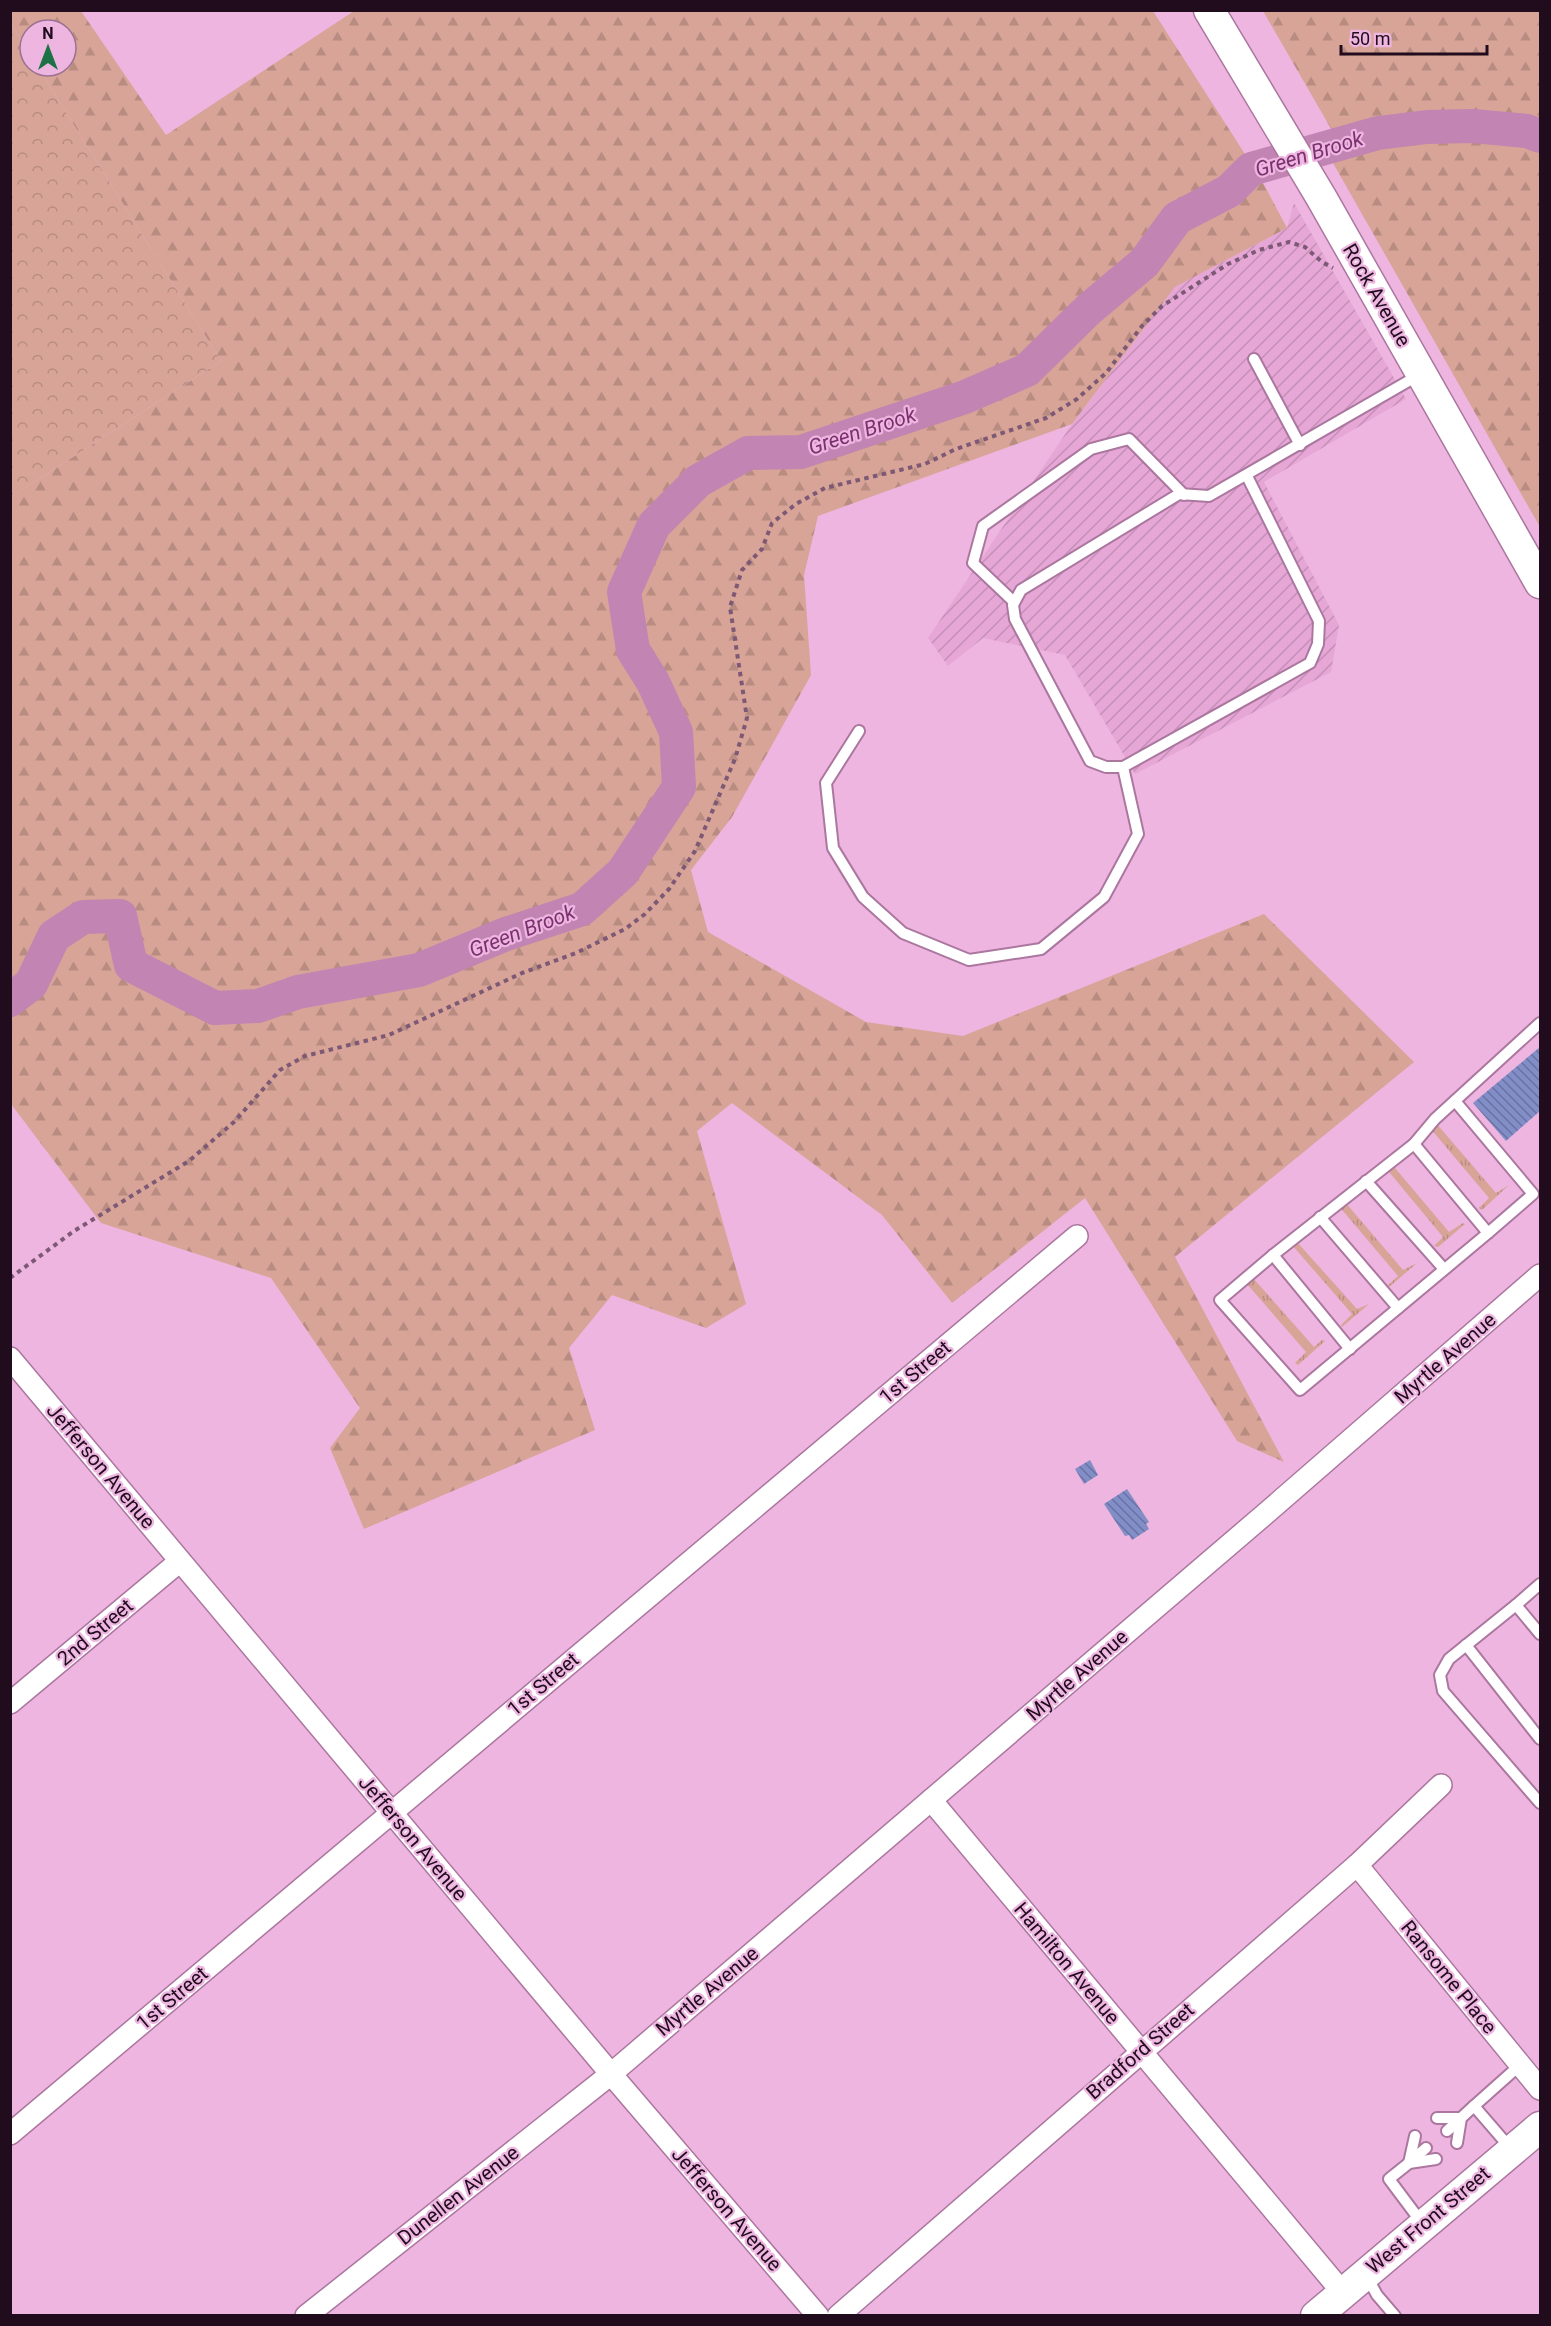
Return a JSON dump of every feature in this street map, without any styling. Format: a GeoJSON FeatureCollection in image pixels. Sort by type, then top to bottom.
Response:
{"type":"FeatureCollection","features":[{"type":"Feature","properties":{"kind":"street","name":"Rock Avenue"},"geometry":{"type":"LineString","coordinates":[[1209,10],[1282,128],[1540,583]]}},
{"type":"Feature","properties":{"kind":"street","name":"1st Street"},"geometry":{"type":"LineString","coordinates":[[10,2134],[1077,1236]]}},
{"type":"Feature","properties":{"kind":"street","name":"Myrtle Avenue"},"geometry":{"type":"LineString","coordinates":[[610,2073],[931,1800],[1540,1275]]}},
{"type":"Feature","properties":{"kind":"street","name":"Jefferson Avenue"},"geometry":{"type":"LineString","coordinates":[[10,1358],[610,2073],[818,2316]]}},
{"type":"Feature","properties":{"kind":"street","name":"2nd Street"},"geometry":{"type":"LineString","coordinates":[[10,1703],[180,1561]]}},
{"type":"Feature","properties":{"kind":"street","name":"Bradford Street"},"geometry":{"type":"LineString","coordinates":[[838,2316],[1140,2051],[1357,1865],[1441,1785]]}},
{"type":"Feature","properties":{"kind":"street","name":"Hamilton Avenue"},"geometry":{"type":"LineString","coordinates":[[931,1800],[1342,2293]]}},
{"type":"Feature","properties":{"kind":"street","name":"Ransome Place"},"geometry":{"type":"LineString","coordinates":[[1357,1865],[1540,2089]]}},
{"type":"Feature","properties":{"kind":"street","name":"Dunellen Avenue"},"geometry":{"type":"LineString","coordinates":[[306,2316],[610,2073]]}},
{"type":"Feature","properties":{"kind":"street","name":"West Front Street"},"geometry":{"type":"LineString","coordinates":[[1316,2316],[1364,2272],[1540,2127]]}},
{"type":"Feature","properties":{"kind":"lane"},"geometry":{"type":"LineString","coordinates":[[1254,359],[1300,445]]}},
{"type":"Feature","properties":{"kind":"lane"},"geometry":{"type":"LineString","coordinates":[[1247,476],[1319,621],[1318,644],[1310,663],[1123,767],[1106,767],[1090,761],[1015,619],[1014,602],[1021,590],[1179,494],[1209,496],[1422,374]]}},
{"type":"Feature","properties":{"kind":"lane"},"geometry":{"type":"LineString","coordinates":[[1014,602],[974,563],[983,526],[1091,449],[1129,439],[1184,495]]}},
{"type":"Feature","properties":{"kind":"lane"},"geometry":{"type":"LineString","coordinates":[[859,731],[826,783],[833,848],[863,897],[903,933],[969,960],[1041,949],[1104,897],[1138,834],[1123,767]]}},
{"type":"Feature","properties":{"kind":"lane"},"geometry":{"type":"LineString","coordinates":[[1455,1101],[1533,1194],[1300,1389],[1220,1300],[1414,1143],[1455,1101],[1540,1023]]}},
{"type":"Feature","properties":{"kind":"lane"},"geometry":{"type":"LineString","coordinates":[[1414,1143],[1488,1233]]}},
{"type":"Feature","properties":{"kind":"lane"},"geometry":{"type":"LineString","coordinates":[[1366,1181],[1444,1269]]}},
{"type":"Feature","properties":{"kind":"lane"},"geometry":{"type":"LineString","coordinates":[[1320,1217],[1398,1308]]}},
{"type":"Feature","properties":{"kind":"lane"},"geometry":{"type":"LineString","coordinates":[[1274,1255],[1350,1349]]}},
{"type":"Feature","properties":{"kind":"lane"},"geometry":{"type":"LineString","coordinates":[[1540,1584],[1449,1659],[1440,1675],[1443,1691],[1540,1803]]}},
{"type":"Feature","properties":{"kind":"lane"},"geometry":{"type":"LineString","coordinates":[[1516,1605],[1540,1634]]}},
{"type":"Feature","properties":{"kind":"lane"},"geometry":{"type":"LineString","coordinates":[[1466,1646],[1540,1739]]}},
{"type":"Feature","properties":{"kind":"lane"},"geometry":{"type":"LineString","coordinates":[[1447,2131],[1520,2065]]}},
{"type":"Feature","properties":{"kind":"lane"},"geometry":{"type":"LineString","coordinates":[[1474,2106],[1512,2150]]}},
{"type":"Feature","properties":{"kind":"lane"},"geometry":{"type":"LineString","coordinates":[[1437,2118],[1461,2118]]}},
{"type":"Feature","properties":{"kind":"lane"},"geometry":{"type":"LineString","coordinates":[[1457,2143],[1461,2118]]}},
{"type":"Feature","properties":{"kind":"lane"},"geometry":{"type":"LineString","coordinates":[[1408,2163],[1415,2136]]}},
{"type":"Feature","properties":{"kind":"lane"},"geometry":{"type":"LineString","coordinates":[[1423,2224],[1389,2179],[1426,2148]]}},
{"type":"Feature","properties":{"kind":"lane"},"geometry":{"type":"LineString","coordinates":[[1408,2163],[1436,2159]]}},
{"type":"Feature","properties":{"kind":"lane"},"geometry":{"type":"LineString","coordinates":[[1364,2272],[1377,2295],[1395,2316]]}},
{"type":"Feature","properties":{"kind":"path"},"geometry":{"type":"LineString","coordinates":[[10,1278],[74,1231],[189,1161],[234,1122],[280,1070],[305,1056],[389,1035],[522,973],[576,953],[625,928],[645,914],[669,888],[695,851],[735,759],[747,718],[730,607],[742,570],[762,549],[772,523],[796,504],[825,488],[925,464],[956,448],[1046,418],[1077,399],[1106,373],[1142,326],[1162,306],[1228,264],[1259,250],[1289,242],[1305,247],[1322,262],[1340,271]]}},
{"type":"Feature","properties":{"kind":"shaded area"},"geometry":{"type":"Polygon","coordinates":[[[1294,203],[1406,399],[1264,482],[1339,625],[1331,672],[1135,774],[1065,655],[983,638],[948,666],[928,638],[1072,424],[1175,287],[1287,228],[1294,203]]]}},
{"type":"Feature","properties":{"kind":"green space"},"geometry":{"type":"Polygon","coordinates":[[[11,11],[81,11],[166,135],[354,11],[1153,11],[1261,179],[1287,228],[1175,287],[1072,424],[818,516],[804,575],[811,675],[732,817],[691,870],[708,932],[866,1022],[963,1036],[1264,914],[1414,1062],[1175,1257],[1284,1462],[1237,1441],[1085,1198],[952,1303],[882,1215],[732,1103],[697,1131],[746,1304],[706,1328],[612,1295],[569,1348],[595,1430],[364,1529],[330,1448],[360,1408],[271,1278],[101,1223],[11,1104],[11,497],[221,361],[44,78],[78,78],[78,18],[18,18],[18,35],[11,24],[11,11]]]}},
{"type":"Feature","properties":{"kind":"green space"},"geometry":{"type":"Polygon","coordinates":[[[1263,11],[1540,11],[1540,527],[1333,163],[1341,146],[1263,11]]]}},
{"type":"Feature","properties":{"kind":"green space"},"geometry":{"type":"Polygon","coordinates":[[[11,24],[18,35],[18,78],[44,78],[221,361],[11,497],[11,24]]]}},
{"type":"Feature","properties":{"kind":"green space"},"geometry":{"type":"Polygon","coordinates":[[[1436,1123],[1496,1193],[1509,1185],[1482,1210],[1479,1208],[1489,1198],[1430,1128],[1436,1123]]]}},
{"type":"Feature","properties":{"kind":"green space"},"geometry":{"type":"Polygon","coordinates":[[[1390,1162],[1449,1232],[1465,1224],[1438,1247],[1434,1246],[1443,1237],[1385,1167],[1390,1162]]]}},
{"type":"Feature","properties":{"kind":"green space"},"geometry":{"type":"Polygon","coordinates":[[[1345,1202],[1403,1270],[1417,1263],[1388,1288],[1387,1286],[1398,1276],[1338,1205],[1345,1202]]]}},
{"type":"Feature","properties":{"kind":"green space"},"geometry":{"type":"Polygon","coordinates":[[[1297,1242],[1357,1309],[1369,1304],[1342,1327],[1341,1325],[1352,1314],[1292,1245],[1297,1242]]]}},
{"type":"Feature","properties":{"kind":"green space"},"geometry":{"type":"Polygon","coordinates":[[[1253,1278],[1314,1347],[1322,1340],[1325,1341],[1298,1365],[1295,1363],[1306,1352],[1247,1284],[1253,1278]]]}},
{"type":"Feature","properties":{"kind":"building"},"geometry":{"type":"Polygon","coordinates":[[[1540,1047],[1540,1111],[1506,1141],[1473,1103],[1540,1047]]]}},
{"type":"Feature","properties":{"kind":"building"},"geometry":{"type":"Polygon","coordinates":[[[1090,1460],[1098,1475],[1084,1484],[1075,1469],[1090,1460]]]}},
{"type":"Feature","properties":{"kind":"building"},"geometry":{"type":"Polygon","coordinates":[[[1127,1489],[1149,1522],[1146,1524],[1149,1529],[1132,1540],[1129,1535],[1125,1536],[1104,1504],[1127,1489]]]}},
{"type":"Feature","properties":{"kind":"waterway","name":"Green Brook"},"geometry":{"type":"LineString","coordinates":[[10,1000],[31,984],[54,936],[83,917],[120,916],[131,965],[215,1008],[258,1006],[298,992],[419,970],[506,934],[582,909],[623,872],[679,787],[676,732],[653,682],[633,650],[624,592],[654,525],[698,481],[748,453],[801,452],[965,397],[1027,370],[1089,309],[1144,263],[1177,218],[1229,191],[1251,169],[1378,133],[1427,127],[1473,126],[1527,131],[1540,136]]}}]}
